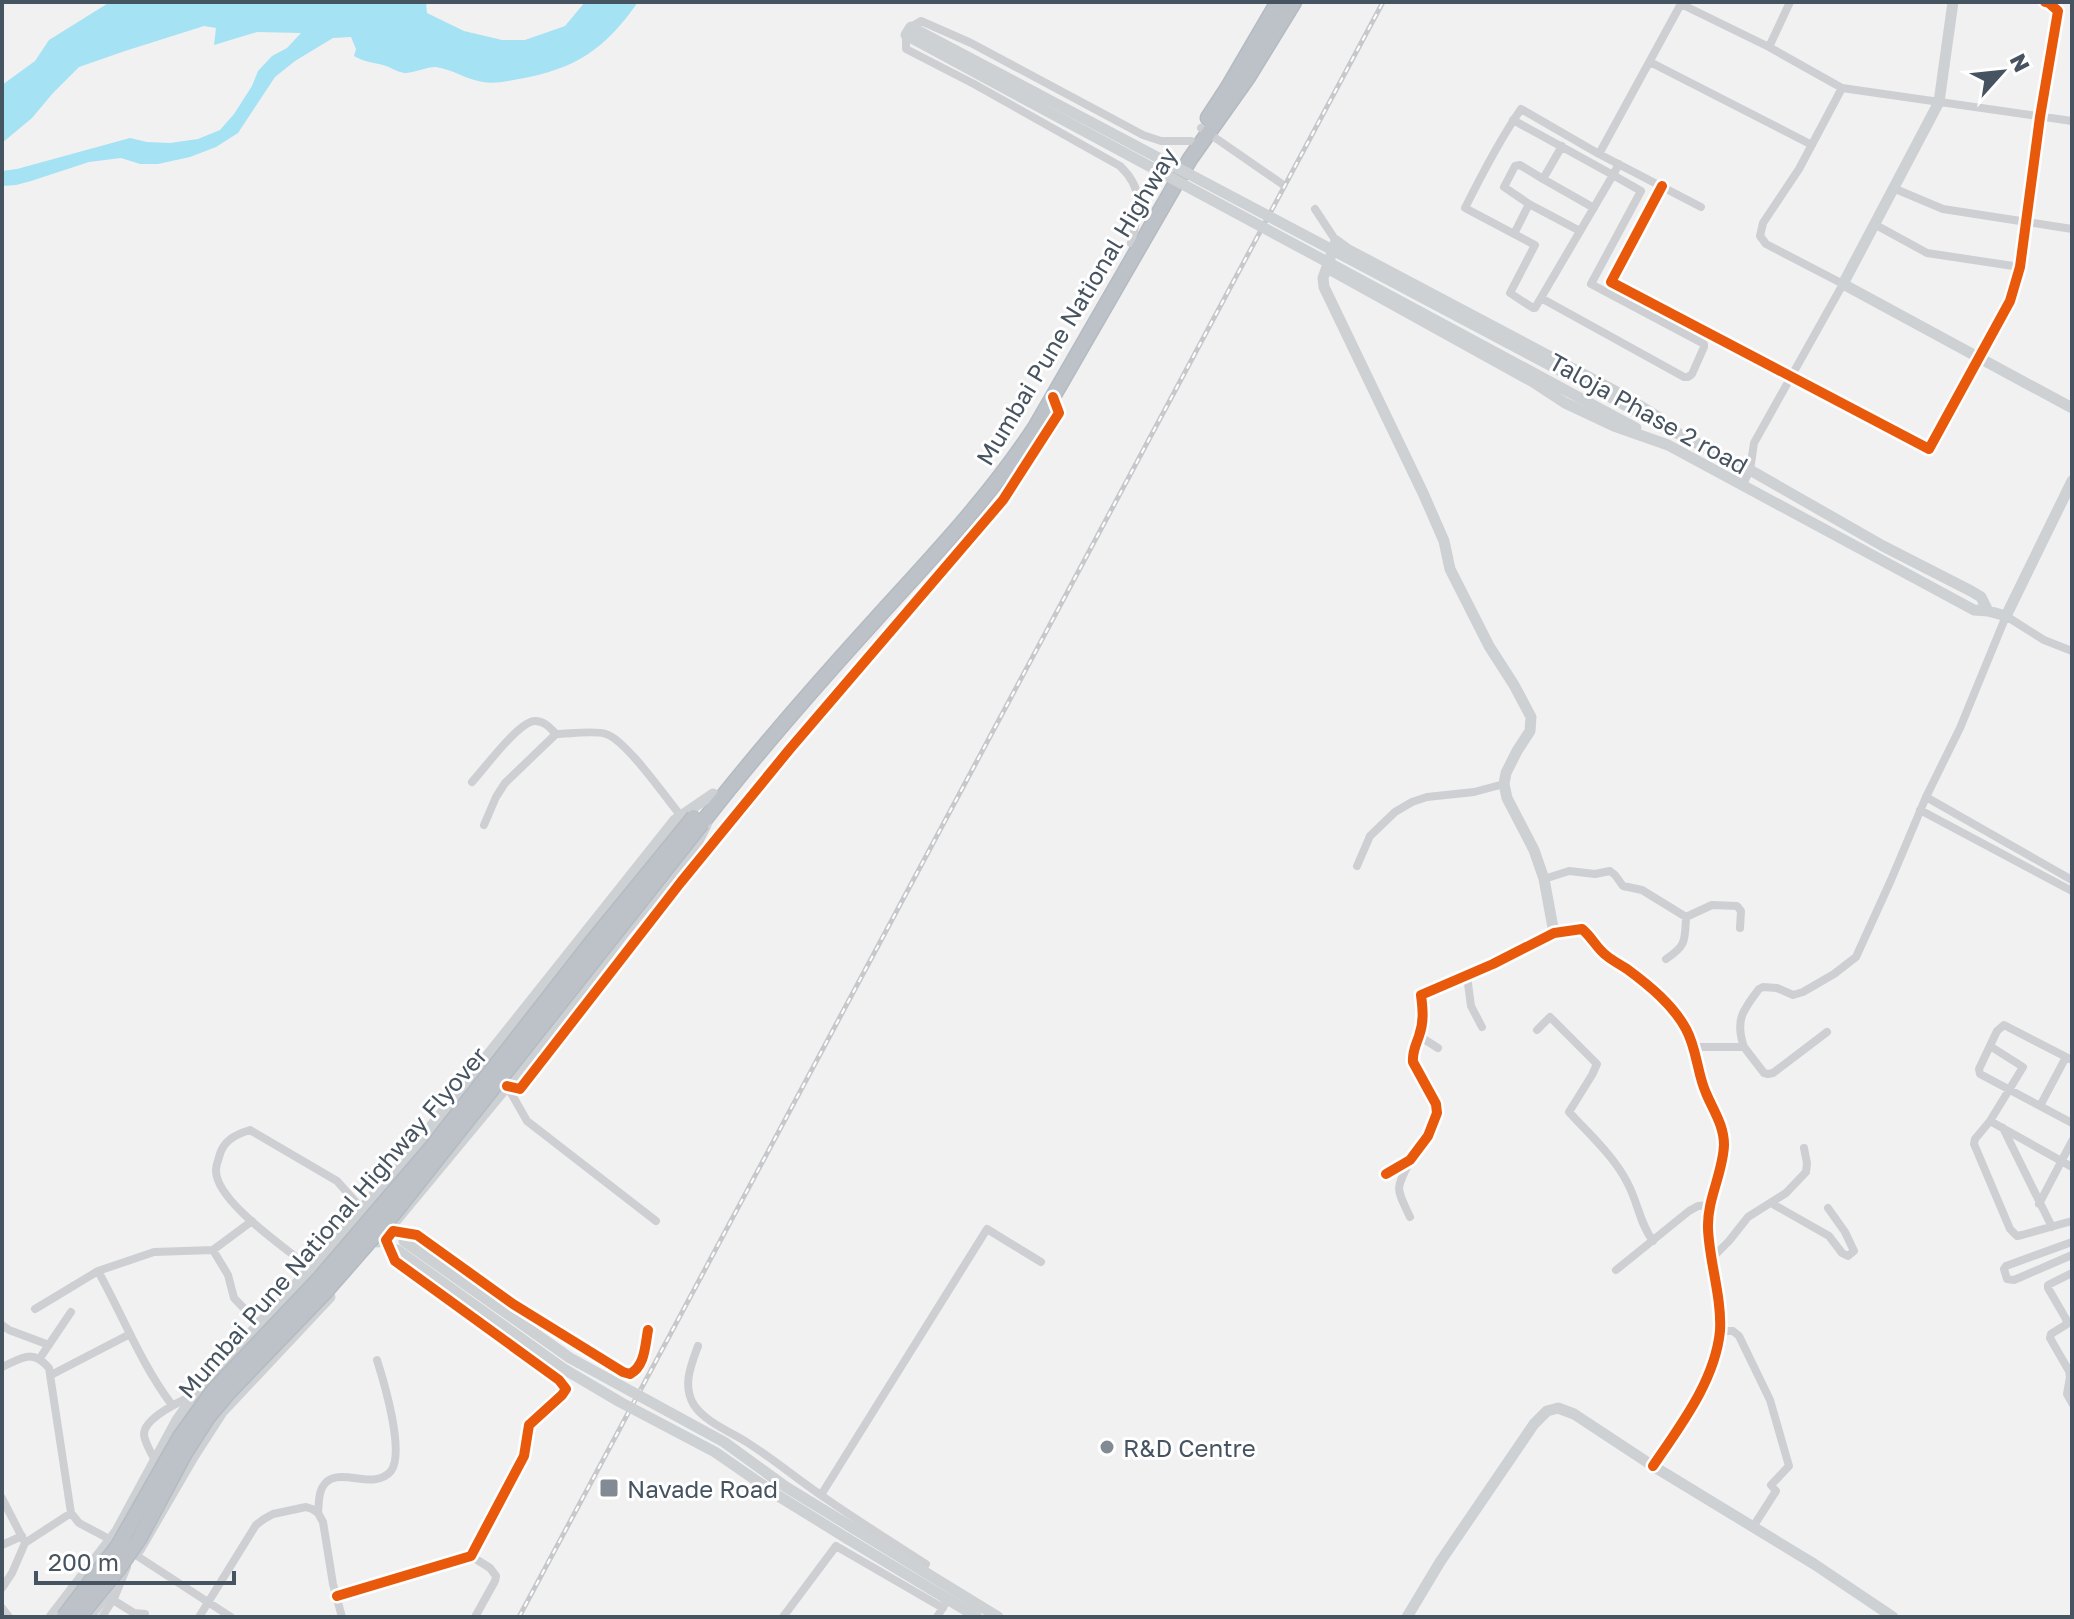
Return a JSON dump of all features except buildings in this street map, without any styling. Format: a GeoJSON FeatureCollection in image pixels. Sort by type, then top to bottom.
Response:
{"type":"FeatureCollection","features":[{"type":"Feature","properties":{"kind":"highway","name":"Mumbai Pune National Highway"},"geometry":{"type":"LineString","coordinates":[[716,797],[965,521],[1018,454],[1278,2]]}},
{"type":"Feature","properties":{"kind":"highway","name":"Mumbai Pune National Highway"},"geometry":{"type":"LineString","coordinates":[[716,797],[790,700],[973,499],[1028,421],[1191,141],[1205,131],[1248,77],[1294,2]]}},
{"type":"Feature","properties":{"kind":"highway","name":"Mumbai Pune National Highway Flyover"},"geometry":{"type":"LineString","coordinates":[[64,1617],[118,1546],[180,1437],[213,1391],[320,1278],[432,1147],[592,942],[692,819],[716,797]]}},
{"type":"Feature","properties":{"kind":"highway","name":"Mumbai Pune National Highway Flyover"},"geometry":{"type":"LineString","coordinates":[[79,1617],[139,1539],[208,1417],[395,1212],[692,819]]}},
{"type":"Feature","properties":{"kind":"street"},"geometry":{"type":"LineString","coordinates":[[1769,47],[1790,2]]}},
{"type":"Feature","properties":{"kind":"street"},"geometry":{"type":"LineString","coordinates":[[1743,484],[1750,470],[1754,443],[1843,284],[1939,102],[1953,2]]}},
{"type":"Feature","properties":{"kind":"street"},"geometry":{"type":"LineString","coordinates":[[1662,186],[1611,282],[1929,449],[2010,301],[2020,267],[2058,11],[2045,2]]}},
{"type":"Feature","properties":{"kind":"street"},"geometry":{"type":"LineString","coordinates":[[1599,154],[1682,3],[1842,88],[2072,121]]}},
{"type":"Feature","properties":{"kind":"street"},"geometry":{"type":"LineString","coordinates":[[1131,243],[1139,209],[1129,174],[974,84],[906,49],[908,31],[921,21],[971,43],[1143,135],[1161,141],[1191,141]]}},
{"type":"Feature","properties":{"kind":"street"},"geometry":{"type":"LineString","coordinates":[[908,31],[1668,445]]}},
{"type":"Feature","properties":{"kind":"street"},"geometry":{"type":"LineString","coordinates":[[1650,62],[1812,145]]}},
{"type":"Feature","properties":{"kind":"street"},"geometry":{"type":"LineString","coordinates":[[1842,88],[1799,169],[1763,223],[1760,236],[1766,244],[2072,408]]}},
{"type":"Feature","properties":{"kind":"street"},"geometry":{"type":"LineString","coordinates":[[1033,98],[1675,432]]}},
{"type":"Feature","properties":{"kind":"street"},"geometry":{"type":"LineString","coordinates":[[1619,164],[1534,308],[1511,294],[1535,246],[1465,208],[1521,109],[1701,207]]}},
{"type":"Feature","properties":{"kind":"street"},"geometry":{"type":"LineString","coordinates":[[1513,120],[1641,192],[1591,284],[1704,346],[1688,377],[1541,298]]}},
{"type":"Feature","properties":{"kind":"street"},"geometry":{"type":"LineString","coordinates":[[1205,131],[1282,184]]}},
{"type":"Feature","properties":{"kind":"street"},"geometry":{"type":"LineString","coordinates":[[1543,179],[1562,146]]}},
{"type":"Feature","properties":{"kind":"street"},"geometry":{"type":"LineString","coordinates":[[1580,231],[1504,187],[1515,166],[1520,165],[1594,208]]}},
{"type":"Feature","properties":{"kind":"street"},"geometry":{"type":"LineString","coordinates":[[1893,188],[1943,209],[2072,229]]}},
{"type":"Feature","properties":{"kind":"street"},"geometry":{"type":"LineString","coordinates":[[1514,234],[1529,204]]}},
{"type":"Feature","properties":{"kind":"street","name":"Taloja Phase 2 road"},"geometry":{"type":"LineString","coordinates":[[1315,209],[1336,241],[1347,249],[1637,403],[1675,432],[1971,591],[1981,597],[1988,611]]}},
{"type":"Feature","properties":{"kind":"street"},"geometry":{"type":"LineString","coordinates":[[1874,224],[1927,253],[2020,267]]}},
{"type":"Feature","properties":{"kind":"street"},"geometry":{"type":"LineString","coordinates":[[1336,241],[1323,278],[1324,287],[1405,453],[1445,547],[1450,569],[1472,615],[1531,717],[1530,731],[1506,773],[1504,784],[1507,798],[1534,850],[1544,879],[1554,933]]}},
{"type":"Feature","properties":{"kind":"street","name":"Taloja Phase 2 road"},"geometry":{"type":"LineString","coordinates":[[1327,268],[1533,382],[1565,403],[1614,426],[1668,445],[1974,610],[2006,616]]}},
{"type":"Feature","properties":{"kind":"street"},"geometry":{"type":"LineString","coordinates":[[1633,307],[1639,296]]}},
{"type":"Feature","properties":{"kind":"street"},"geometry":{"type":"LineString","coordinates":[[1683,333],[1689,323]]}},
{"type":"Feature","properties":{"kind":"street"},"geometry":{"type":"LineString","coordinates":[[507,1086],[520,1089],[681,882],[789,750],[1003,500],[1059,413],[1053,397]]}},
{"type":"Feature","properties":{"kind":"street"},"geometry":{"type":"LineString","coordinates":[[1827,1032],[1768,1074],[1744,1047],[1739,1026],[1759,989],[1777,988],[1793,995],[1803,992],[1856,957],[1920,810],[1960,728],[2006,616],[2072,481]]}},
{"type":"Feature","properties":{"kind":"street"},"geometry":{"type":"LineString","coordinates":[[2006,616],[2044,640],[2072,651]]}},
{"type":"Feature","properties":{"kind":"street"},"geometry":{"type":"LineString","coordinates":[[472,782],[517,731],[528,723],[535,721],[545,724],[556,734]]}},
{"type":"Feature","properties":{"kind":"street"},"geometry":{"type":"LineString","coordinates":[[484,825],[505,783],[556,734],[604,733],[615,738],[692,819]]}},
{"type":"Feature","properties":{"kind":"street"},"geometry":{"type":"LineString","coordinates":[[1357,866],[1370,836],[1395,812],[1412,802],[1504,784]]}},
{"type":"Feature","properties":{"kind":"street"},"geometry":{"type":"LineString","coordinates":[[89,1617],[148,1537],[222,1412],[388,1234],[507,1086],[697,843],[716,797]]}},
{"type":"Feature","properties":{"kind":"street"},"geometry":{"type":"LineString","coordinates":[[1926,797],[2072,880]]}},
{"type":"Feature","properties":{"kind":"street"},"geometry":{"type":"LineString","coordinates":[[1920,810],[2072,891]]}},
{"type":"Feature","properties":{"kind":"street"},"geometry":{"type":"LineString","coordinates":[[51,1617],[117,1531],[177,1420],[196,1393],[414,1148],[675,820],[692,819]]}},
{"type":"Feature","properties":{"kind":"street"},"geometry":{"type":"LineString","coordinates":[[1544,879],[1569,871],[1595,874],[1610,871],[1623,886],[1642,890],[1686,917]]}},
{"type":"Feature","properties":{"kind":"street"},"geometry":{"type":"LineString","coordinates":[[1686,917],[1712,905],[1737,906],[1741,911],[1740,928]]}},
{"type":"Feature","properties":{"kind":"street"},"geometry":{"type":"LineString","coordinates":[[1666,959],[1682,949],[1686,917]]}},
{"type":"Feature","properties":{"kind":"street"},"geometry":{"type":"LineString","coordinates":[[1410,1217],[1398,1185],[1410,1160],[1428,1136],[1437,1113],[1436,1104],[1412,1056],[1423,1018],[1421,995],[1554,933],[1582,929],[1604,955],[1628,970],[1675,1010],[1694,1047],[1706,1093],[1723,1134],[1724,1145],[1708,1228],[1720,1331],[1710,1372],[1653,1466]]}},
{"type":"Feature","properties":{"kind":"street"},"geometry":{"type":"LineString","coordinates":[[1467,976],[1471,1006],[1482,1027]]}},
{"type":"Feature","properties":{"kind":"street"},"geometry":{"type":"LineString","coordinates":[[1537,1030],[1550,1017],[1597,1064],[1569,1112],[1628,1183],[1646,1231],[1653,1241]]}},
{"type":"Feature","properties":{"kind":"street"},"geometry":{"type":"LineString","coordinates":[[2040,1106],[2069,1058],[2007,1025],[2000,1027],[1979,1072],[2009,1090],[2072,1123]]}},
{"type":"Feature","properties":{"kind":"street"},"geometry":{"type":"LineString","coordinates":[[1419,1036],[1438,1048]]}},
{"type":"Feature","properties":{"kind":"street"},"geometry":{"type":"LineString","coordinates":[[1990,1046],[2023,1067],[1990,1121],[1975,1139],[1975,1148],[2013,1234],[2022,1235],[2072,1221]]}},
{"type":"Feature","properties":{"kind":"street"},"geometry":{"type":"LineString","coordinates":[[1694,1047],[1744,1047]]}},
{"type":"Feature","properties":{"kind":"street"},"geometry":{"type":"LineString","coordinates":[[507,1086],[527,1121],[656,1221]]}},
{"type":"Feature","properties":{"kind":"street"},"geometry":{"type":"LineString","coordinates":[[1990,1121],[2072,1167]]}},
{"type":"Feature","properties":{"kind":"street"},"geometry":{"type":"LineString","coordinates":[[2003,1128],[2052,1227]]}},
{"type":"Feature","properties":{"kind":"street"},"geometry":{"type":"LineString","coordinates":[[310,1268],[227,1198],[215,1172],[222,1146],[236,1134],[250,1130],[337,1181],[362,1209],[365,1218],[564,1369],[715,1452],[780,1497],[922,1570],[948,1599]]}},
{"type":"Feature","properties":{"kind":"street"},"geometry":{"type":"LineString","coordinates":[[2039,1204],[2072,1141]]}},
{"type":"Feature","properties":{"kind":"street"},"geometry":{"type":"LineString","coordinates":[[1713,1257],[1748,1217],[1786,1193],[1806,1172],[1804,1148]]}},
{"type":"Feature","properties":{"kind":"street"},"geometry":{"type":"LineString","coordinates":[[1386,1174],[1410,1160]]}},
{"type":"Feature","properties":{"kind":"street"},"geometry":{"type":"LineString","coordinates":[[1771,1203],[1829,1236],[1848,1256],[1854,1251],[1828,1208]]}},
{"type":"Feature","properties":{"kind":"street"},"geometry":{"type":"LineString","coordinates":[[1616,1270],[1689,1211],[1710,1205]]}},
{"type":"Feature","properties":{"kind":"street"},"geometry":{"type":"LineString","coordinates":[[35,1309],[98,1271],[154,1252],[213,1250],[252,1221]]}},
{"type":"Feature","properties":{"kind":"street"},"geometry":{"type":"LineString","coordinates":[[821,1495],[987,1229],[1041,1262]]}},
{"type":"Feature","properties":{"kind":"street"},"geometry":{"type":"LineString","coordinates":[[388,1234],[417,1235],[513,1304],[623,1372],[630,1374],[638,1369],[648,1330]]}},
{"type":"Feature","properties":{"kind":"street"},"geometry":{"type":"LineString","coordinates":[[337,1596],[471,1556],[524,1456],[529,1425],[566,1389],[559,1380],[395,1261],[388,1234]]}},
{"type":"Feature","properties":{"kind":"street"},"geometry":{"type":"LineString","coordinates":[[2072,1242],[2006,1266],[2005,1274],[2010,1280],[2072,1255]]}},
{"type":"Feature","properties":{"kind":"street"},"geometry":{"type":"LineString","coordinates":[[213,1250],[228,1275],[234,1298],[259,1324]]}},
{"type":"Feature","properties":{"kind":"street"},"geometry":{"type":"LineString","coordinates":[[2025,1258],[2031,1272]]}},
{"type":"Feature","properties":{"kind":"street"},"geometry":{"type":"LineString","coordinates":[[98,1271],[156,1384],[172,1405]]}},
{"type":"Feature","properties":{"kind":"street"},"geometry":{"type":"LineString","coordinates":[[2072,1273],[2048,1285],[2048,1288],[2066,1319],[2067,1324],[2051,1334],[2050,1338],[2069,1371],[2067,1394],[2072,1403]]}},
{"type":"Feature","properties":{"kind":"street"},"geometry":{"type":"LineString","coordinates":[[40,1358],[71,1312]]}},
{"type":"Feature","properties":{"kind":"street"},"geometry":{"type":"LineString","coordinates":[[2,1325],[49,1345]]}},
{"type":"Feature","properties":{"kind":"street"},"geometry":{"type":"LineString","coordinates":[[1720,1331],[1733,1331],[1739,1336],[1770,1400],[1789,1466],[1771,1485],[1776,1491],[1753,1527]]}},
{"type":"Feature","properties":{"kind":"street"},"geometry":{"type":"LineString","coordinates":[[51,1375],[130,1334]]}},
{"type":"Feature","properties":{"kind":"street"},"geometry":{"type":"LineString","coordinates":[[698,1346],[689,1368],[687,1384],[695,1407],[926,1564],[922,1570]]}},
{"type":"Feature","properties":{"kind":"street"},"geometry":{"type":"LineString","coordinates":[[2,1367],[28,1356],[40,1358],[49,1368],[71,1513],[79,1523],[111,1539],[231,1617]]}},
{"type":"Feature","properties":{"kind":"street"},"geometry":{"type":"LineString","coordinates":[[318,1513],[320,1493],[327,1481],[347,1477],[369,1480],[388,1474],[392,1469],[395,1459],[393,1424],[377,1360]]}},
{"type":"Feature","properties":{"kind":"street"},"geometry":{"type":"LineString","coordinates":[[155,1460],[144,1432],[150,1422],[172,1405],[196,1393]]}},
{"type":"Feature","properties":{"kind":"street"},"geometry":{"type":"LineString","coordinates":[[1407,1617],[1448,1550],[1534,1424],[1547,1411],[1558,1408],[1574,1414],[1893,1617]]}},
{"type":"Feature","properties":{"kind":"street"},"geometry":{"type":"LineString","coordinates":[[2,1498],[23,1540],[12,1573],[2,1588]]}},
{"type":"Feature","properties":{"kind":"street"},"geometry":{"type":"LineString","coordinates":[[199,1617],[256,1525],[273,1514],[306,1507],[318,1513],[323,1522],[342,1617]]}},
{"type":"Feature","properties":{"kind":"street"},"geometry":{"type":"LineString","coordinates":[[2,1545],[23,1540],[71,1513]]}},
{"type":"Feature","properties":{"kind":"street"},"geometry":{"type":"LineString","coordinates":[[854,1535],[977,1617]]}},
{"type":"Feature","properties":{"kind":"street"},"geometry":{"type":"LineString","coordinates":[[783,1617],[836,1546],[948,1599],[998,1617]]}},
{"type":"Feature","properties":{"kind":"street"},"geometry":{"type":"LineString","coordinates":[[471,1556],[490,1568],[496,1576],[475,1617]]}},
{"type":"Feature","properties":{"kind":"street"},"geometry":{"type":"LineString","coordinates":[[102,1617],[127,1567]]}},
{"type":"Feature","properties":{"kind":"street"},"geometry":{"type":"LineString","coordinates":[[937,1617],[948,1599]]}},
{"type":"Feature","properties":{"kind":"street"},"geometry":{"type":"LineString","coordinates":[[113,1600],[133,1615],[145,1614]]}},
{"type":"Feature","properties":{"kind":"street"},"geometry":{"type":"LineString","coordinates":[[2,1608],[9,1617]]}},
{"type":"Feature","properties":{"kind":"water"},"geometry":{"type":"Polygon","coordinates":[[[110,2],[426,2],[427,13],[464,31],[502,40],[525,40],[565,26],[585,2],[638,2],[614,32],[573,63],[539,75],[501,82],[477,81],[436,67],[400,72],[354,56],[356,49],[351,37],[333,38],[275,77],[238,133],[216,147],[158,164],[140,164],[121,158],[89,162],[31,181],[2,186],[2,171],[130,138],[170,143],[198,139],[220,130],[234,114],[258,71],[301,33],[257,32],[214,45],[216,28],[204,26],[79,67],[32,118],[2,143],[2,85],[35,61],[49,40],[110,2]]]}},
{"type":"Feature","properties":{"kind":"railway"},"geometry":{"type":"LineString","coordinates":[[519,1617],[1383,2]]}},
{"type":"Feature","properties":{"kind":"cycle path"},"geometry":{"type":"LineString","coordinates":[[1662,186],[1611,282],[1929,449],[2010,301],[2020,267],[2058,11],[2045,2]]}},
{"type":"Feature","properties":{"kind":"cycle path"},"geometry":{"type":"LineString","coordinates":[[507,1086],[520,1089],[681,882],[789,750],[1003,500],[1059,413],[1053,397]]}},
{"type":"Feature","properties":{"kind":"cycle path"},"geometry":{"type":"LineString","coordinates":[[1386,1174],[1410,1160],[1428,1136],[1437,1113],[1436,1104],[1413,1062],[1421,1031],[1421,995],[1554,933],[1582,929],[1603,953],[1644,982],[1668,1004],[1690,1037],[1703,1085],[1724,1138],[1708,1217],[1720,1331],[1717,1350],[1704,1385],[1653,1466]]}},
{"type":"Feature","properties":{"kind":"cycle path"},"geometry":{"type":"LineString","coordinates":[[337,1596],[471,1556],[524,1456],[529,1425],[566,1389],[559,1380],[395,1261],[386,1240],[393,1231],[417,1235],[513,1304],[623,1372],[630,1374],[639,1366],[648,1330]]}},
{"type":"Feature","properties":{"kind":"place","name":"R&D Centre"},"geometry":{"type":"Point","coordinates":[1107,1447]}},
{"type":"Feature","properties":{"kind":"place","name":"Navade Road"},"geometry":{"type":"Point","coordinates":[609,1488]}}]}
